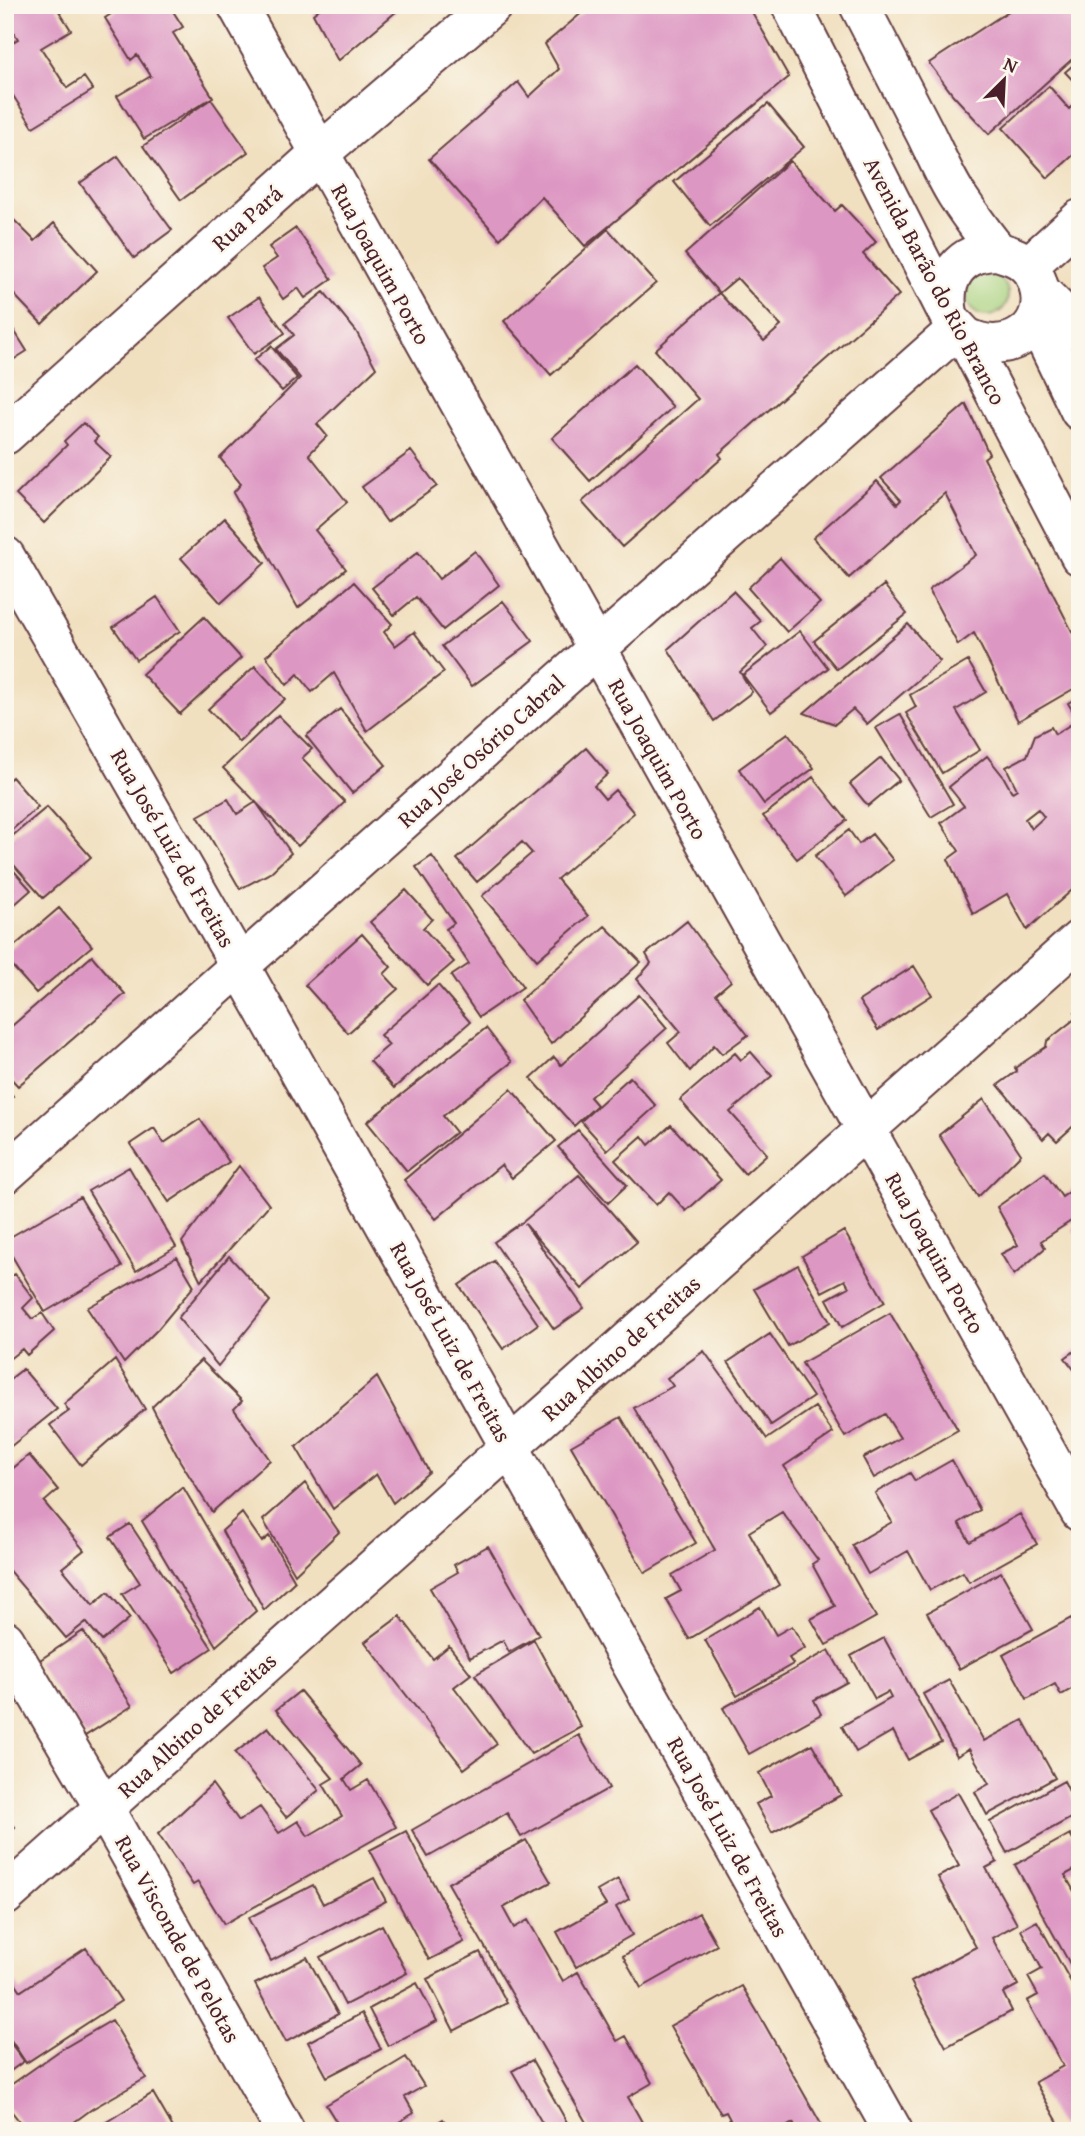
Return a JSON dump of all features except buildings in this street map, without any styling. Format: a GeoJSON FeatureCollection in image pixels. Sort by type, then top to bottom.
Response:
{"type":"FeatureCollection","features":[{"type":"Feature","properties":{"kind":"street","name":"Rua Joaquim Porto"},"geometry":{"type":"LineString","coordinates":[[237,5],[1080,1512]]}},
{"type":"Feature","properties":{"kind":"street","name":"Rua Pará"},"geometry":{"type":"LineString","coordinates":[[5,435],[320,153],[492,5]]}},
{"type":"Feature","properties":{"kind":"street","name":"Avenida Barão do Rio Branco"},"geometry":{"type":"LineString","coordinates":[[791,5],[1080,556]]}},
{"type":"Feature","properties":{"kind":"street"},"geometry":{"type":"LineString","coordinates":[[859,5],[957,195],[1026,282],[1080,331]]}},
{"type":"Feature","properties":{"kind":"street"},"geometry":{"type":"LineString","coordinates":[[1080,219],[1026,282],[1028,331],[1017,340],[990,346],[977,343],[957,326],[947,290],[956,269],[975,254],[1026,282],[1080,411]]}},
{"type":"Feature","properties":{"kind":"street","name":"Rua José Osório Cabral"},"geometry":{"type":"LineString","coordinates":[[5,1174],[957,326]]}},
{"type":"Feature","properties":{"kind":"street","name":"Rua José Luiz de Freitas"},"geometry":{"type":"LineString","coordinates":[[5,556],[240,966],[893,2131]]}},
{"type":"Feature","properties":{"kind":"street","name":"Rua Albino de Freitas"},"geometry":{"type":"LineString","coordinates":[[5,1896],[1080,939]]}},
{"type":"Feature","properties":{"kind":"street","name":"Rua Visconde de Pelotas"},"geometry":{"type":"LineString","coordinates":[[5,1640],[104,1808],[285,2131]]}},
{"type":"Feature","properties":{"kind":"green space"},"geometry":{"type":"Polygon","coordinates":[[[987,274],[1002,280],[1008,295],[1002,310],[987,316],[972,310],[966,295],[972,280],[987,274]]]}}]}
